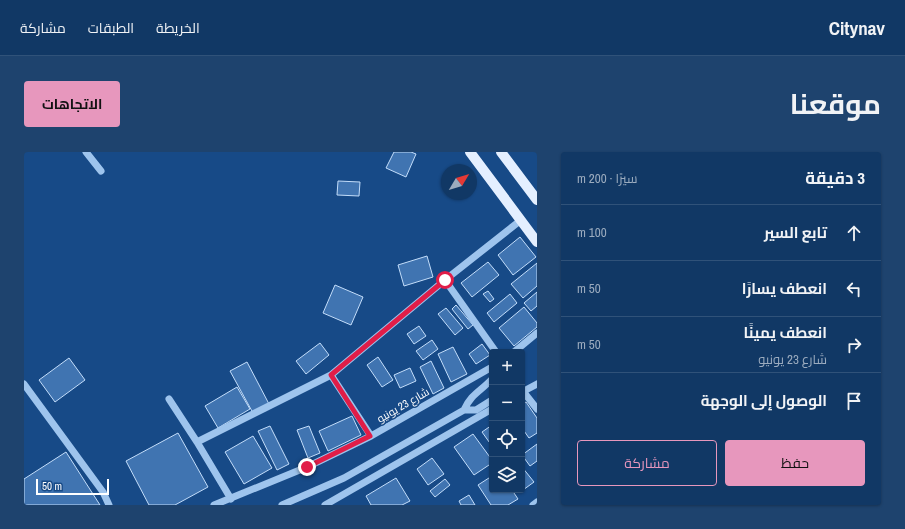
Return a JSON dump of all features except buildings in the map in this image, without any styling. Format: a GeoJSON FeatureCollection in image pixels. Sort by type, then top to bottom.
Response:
{"type":"FeatureCollection","features":[{"type":"Feature","properties":{"kind":"main road"},"geometry":{"type":"LineString","coordinates":[[470,152],[537,242]]}},
{"type":"Feature","properties":{"kind":"main road"},"geometry":{"type":"LineString","coordinates":[[501,152],[537,200]]}},
{"type":"Feature","properties":{"kind":"street"},"geometry":{"type":"LineString","coordinates":[[86,152],[101,171]]}},
{"type":"Feature","properties":{"kind":"street"},"geometry":{"type":"LineString","coordinates":[[197,442],[331,375],[445,280],[521,220]]}},
{"type":"Feature","properties":{"kind":"street"},"geometry":{"type":"LineString","coordinates":[[445,280],[494,349]]}},
{"type":"Feature","properties":{"kind":"street"},"geometry":{"type":"LineString","coordinates":[[518,349],[537,333]]}},
{"type":"Feature","properties":{"kind":"street","name":"شارع 23 يونيو"},"geometry":{"type":"LineString","coordinates":[[214,505],[307,467],[370,436],[489,369]]}},
{"type":"Feature","properties":{"kind":"street"},"geometry":{"type":"LineString","coordinates":[[331,375],[370,436]]}},
{"type":"Feature","properties":{"kind":"street"},"geometry":{"type":"LineString","coordinates":[[464,410],[472,396],[489,383]]}},
{"type":"Feature","properties":{"kind":"street"},"geometry":{"type":"LineString","coordinates":[[24,384],[103,492],[109,505]]}},
{"type":"Feature","properties":{"kind":"street"},"geometry":{"type":"LineString","coordinates":[[525,390],[537,384]]}},
{"type":"Feature","properties":{"kind":"street"},"geometry":{"type":"LineString","coordinates":[[525,394],[537,409]]}},
{"type":"Feature","properties":{"kind":"street"},"geometry":{"type":"LineString","coordinates":[[169,400],[197,442],[231,499]]}},
{"type":"Feature","properties":{"kind":"street"},"geometry":{"type":"LineString","coordinates":[[282,505],[344,478],[464,410],[476,410],[489,402]]}},
{"type":"Feature","properties":{"kind":"street"},"geometry":{"type":"LineString","coordinates":[[327,505],[489,411]]}},
{"type":"Feature","properties":{"kind":"street"},"geometry":{"type":"LineString","coordinates":[[533,505],[537,502]]}},
{"type":"Feature","properties":{"kind":"route"},"geometry":{"type":"LineString","coordinates":[[307,467],[370,436],[331,375],[445,280]]}}]}
